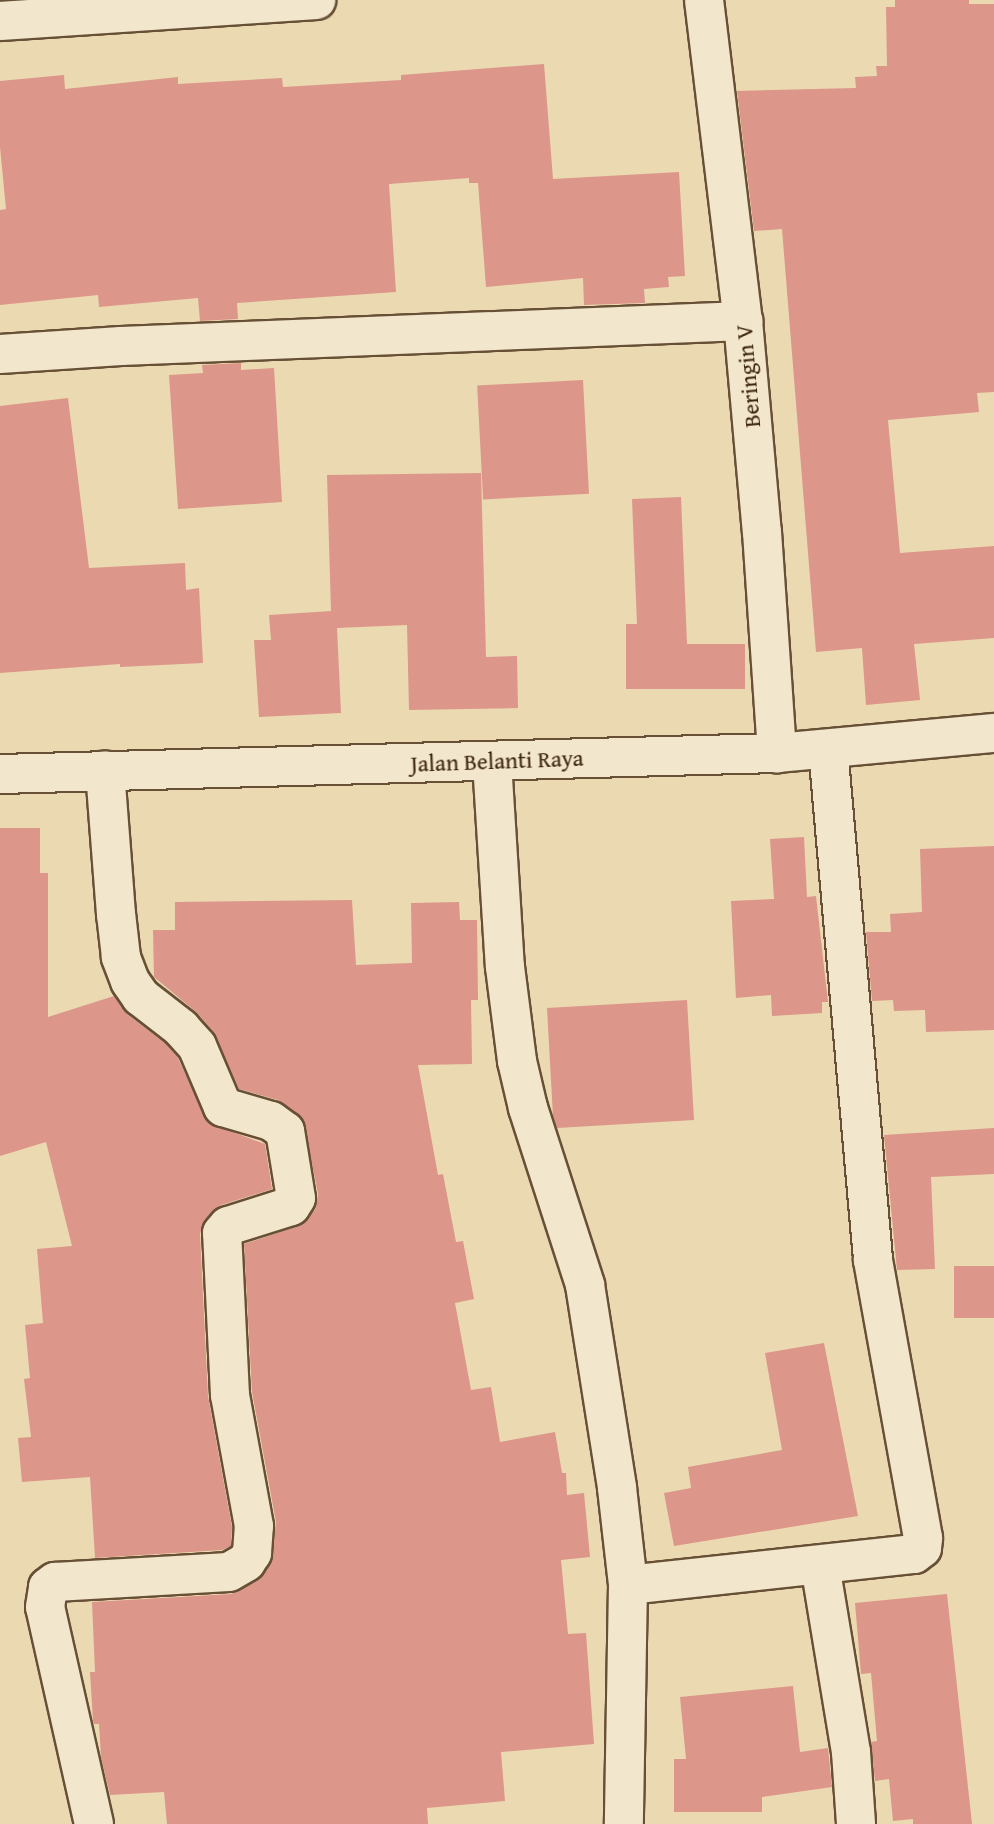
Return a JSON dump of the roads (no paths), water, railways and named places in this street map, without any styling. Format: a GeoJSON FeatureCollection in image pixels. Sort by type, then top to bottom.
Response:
{"type":"FeatureCollection","features":[{"type":"Feature","properties":{"kind":"street"},"geometry":{"type":"LineString","coordinates":[[0,20],[316,0]]}},
{"type":"Feature","properties":{"kind":"street","name":"Beringin V"},"geometry":{"type":"LineString","coordinates":[[704,0],[743,321],[762,532],[777,752]]}},
{"type":"Feature","properties":{"kind":"street"},"geometry":{"type":"LineString","coordinates":[[0,354],[121,346],[743,321]]}},
{"type":"Feature","properties":{"kind":"street","name":"Jalan Belanti Raya"},"geometry":{"type":"LineString","coordinates":[[0,774],[777,752],[994,733]]}},
{"type":"Feature","properties":{"kind":"street"},"geometry":{"type":"LineString","coordinates":[[628,1585],[914,1553],[922,1548],[923,1538],[873,1259],[828,749]]}},
{"type":"Feature","properties":{"kind":"street"},"geometry":{"type":"LineString","coordinates":[[492,762],[505,967],[517,1061],[528,1108],[585,1285],[617,1488],[628,1585],[624,1824]]}},
{"type":"Feature","properties":{"kind":"street"},"geometry":{"type":"LineString","coordinates":[[94,1824],[45,1607],[48,1587],[55,1582],[229,1572],[246,1562],[252,1553],[254,1526],[230,1395],[222,1233],[228,1226],[296,1204],[285,1131],[271,1121],[223,1107],[197,1046],[181,1028],[141,997],[130,981],[121,957],[105,770]]}},
{"type":"Feature","properties":{"kind":"street"},"geometry":{"type":"LineString","coordinates":[[820,1564],[851,1752],[856,1824]]}}]}
